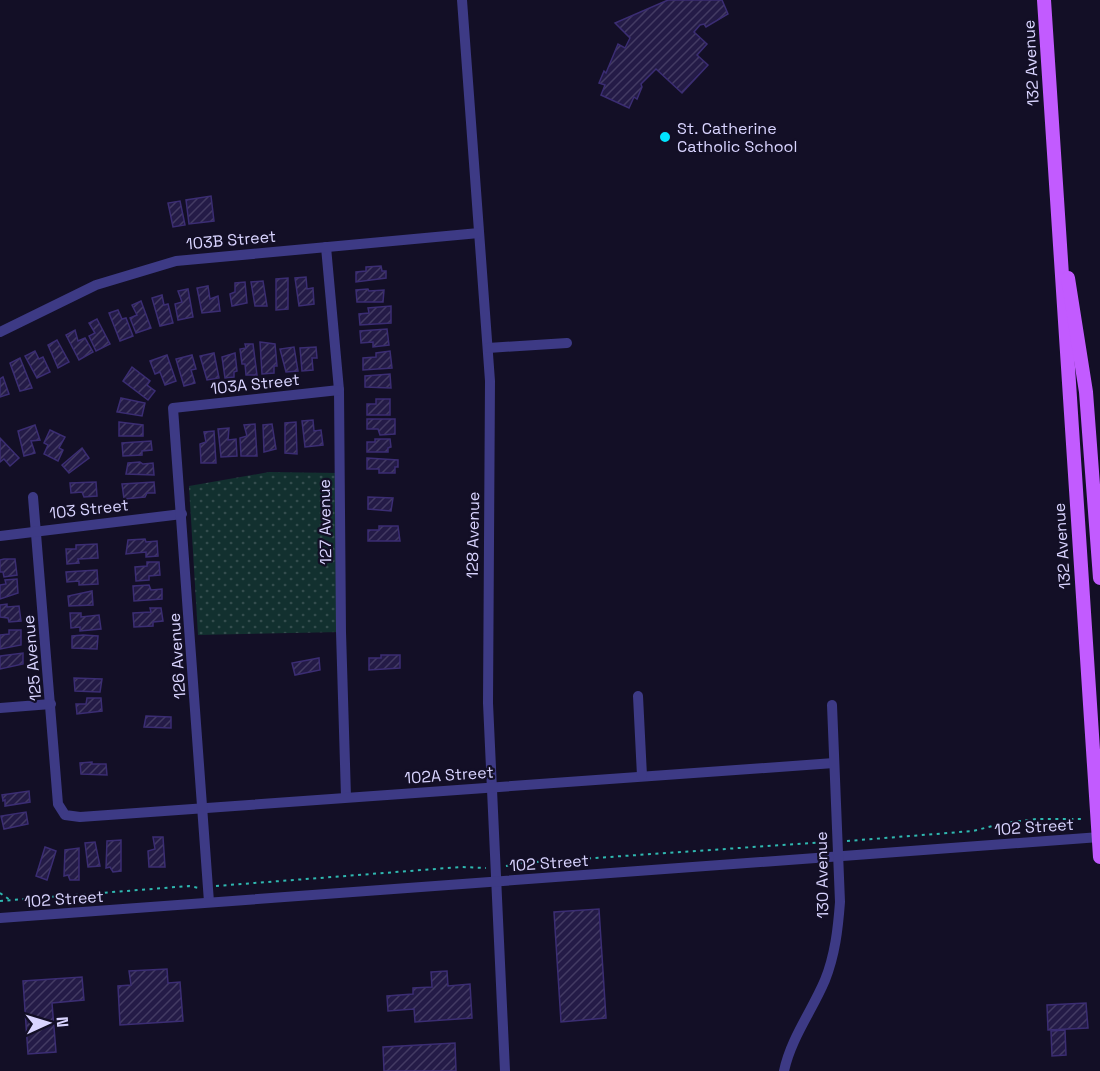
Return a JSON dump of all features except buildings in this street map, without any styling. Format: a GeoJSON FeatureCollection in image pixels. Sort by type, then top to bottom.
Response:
{"type":"FeatureCollection","features":[{"type":"Feature","properties":{"kind":"main road","name":"132 Avenue"},"geometry":{"type":"LineString","coordinates":[[1044,0],[1100,857]]}},
{"type":"Feature","properties":{"kind":"main road","name":"132 Avenue"},"geometry":{"type":"LineString","coordinates":[[1058,232],[1075,314],[1096,460],[1100,578]]}},
{"type":"Feature","properties":{"kind":"street","name":"128 Avenue"},"geometry":{"type":"LineString","coordinates":[[462,0],[488,348],[490,439],[487,619],[494,882],[505,1071]]}},
{"type":"Feature","properties":{"kind":"street","name":"103B Street"},"geometry":{"type":"LineString","coordinates":[[0,333],[96,285],[148,268],[204,257],[480,234]]}},
{"type":"Feature","properties":{"kind":"street","name":"127 Avenue"},"geometry":{"type":"LineString","coordinates":[[326,247],[339,390],[341,632],[346,797]]}},
{"type":"Feature","properties":{"kind":"street"},"geometry":{"type":"LineString","coordinates":[[488,348],[567,343]]}},
{"type":"Feature","properties":{"kind":"street","name":"103A Street"},"geometry":{"type":"LineString","coordinates":[[173,408],[339,390]]}},
{"type":"Feature","properties":{"kind":"street","name":"126 Avenue"},"geometry":{"type":"LineString","coordinates":[[173,408],[209,902]]}},
{"type":"Feature","properties":{"kind":"street","name":"125 Avenue"},"geometry":{"type":"LineString","coordinates":[[33,497],[58,804],[65,814]]}},
{"type":"Feature","properties":{"kind":"street","name":"103 Street"},"geometry":{"type":"LineString","coordinates":[[0,536],[182,514]]}},
{"type":"Feature","properties":{"kind":"street"},"geometry":{"type":"LineString","coordinates":[[638,696],[642,776]]}},
{"type":"Feature","properties":{"kind":"street"},"geometry":{"type":"LineString","coordinates":[[0,708],[51,704]]}},
{"type":"Feature","properties":{"kind":"street","name":"130 Avenue"},"geometry":{"type":"LineString","coordinates":[[784,1071],[795,1039],[825,980],[834,951],[840,902],[832,705]]}},
{"type":"Feature","properties":{"kind":"street","name":"102A Street"},"geometry":{"type":"LineString","coordinates":[[65,814],[80,817],[202,809],[834,763]]}},
{"type":"Feature","properties":{"kind":"street","name":"102 Street"},"geometry":{"type":"LineString","coordinates":[[0,918],[1099,837]]}},
{"type":"Feature","properties":{"kind":"path"},"geometry":{"type":"LineString","coordinates":[[0,901],[461,867],[494,868],[522,863],[836,842],[973,831],[1004,823],[1036,819],[1097,817]]}},
{"type":"Feature","properties":{"kind":"path"},"geometry":{"type":"LineString","coordinates":[[0,892],[10,900]]}},
{"type":"Feature","properties":{"kind":"green space"},"geometry":{"type":"Polygon","coordinates":[[[269,472],[339,473],[341,632],[198,635],[189,486],[269,472]]]}},
{"type":"Feature","properties":{"kind":"place","name":"St. Catherine Catholic School"},"geometry":{"type":"Point","coordinates":[665,137]}}]}
